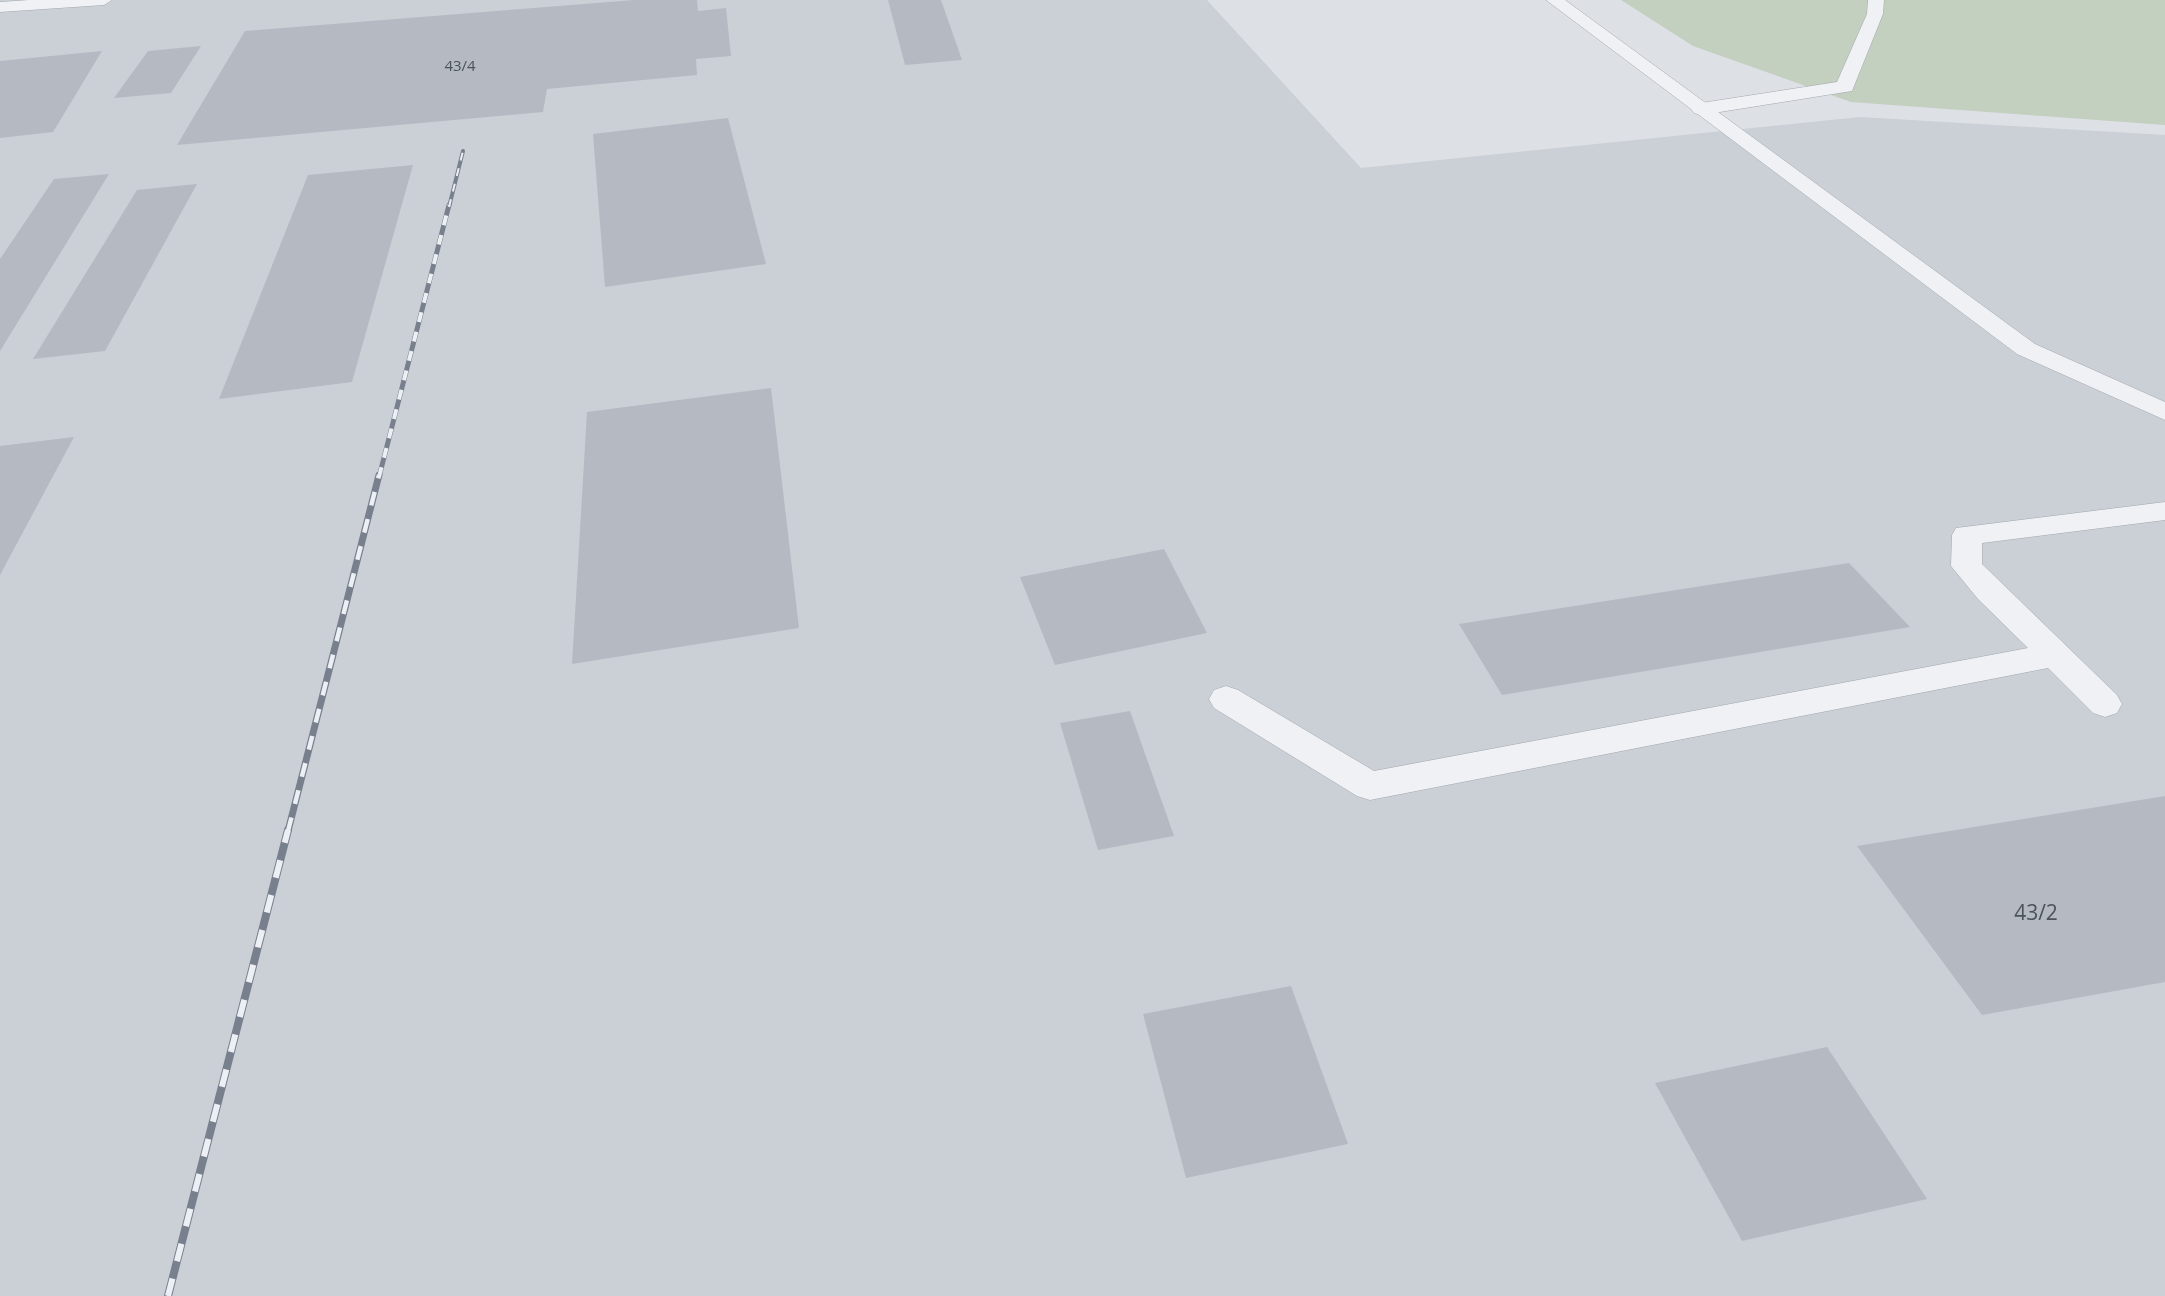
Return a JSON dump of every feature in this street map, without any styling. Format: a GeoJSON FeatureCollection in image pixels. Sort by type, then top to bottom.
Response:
{"type":"FeatureCollection","features":[{"type":"Feature","properties":{"kind":"street"},"geometry":{"type":"LineString","coordinates":[[0,7],[104,0]]}},
{"type":"Feature","properties":{"kind":"street"},"geometry":{"type":"LineString","coordinates":[[1554,0],[2026,349],[2165,412]]}},
{"type":"Feature","properties":{"kind":"street"},"geometry":{"type":"LineString","coordinates":[[1701,109],[1845,87],[1875,14],[1876,0]]}},
{"type":"Feature","properties":{"kind":"street"},"geometry":{"type":"LineString","coordinates":[[2105,704],[1966,566],[1967,535],[2165,511]]}},
{"type":"Feature","properties":{"kind":"street"},"geometry":{"type":"LineString","coordinates":[[1226,699],[1370,786],[2054,655]]}},
{"type":"Feature","properties":{"kind":"shaded area"},"geometry":{"type":"Polygon","coordinates":[[[0,0],[1207,0],[1361,168],[1860,117],[2165,135],[2165,1296],[0,1296],[0,0]]]}},
{"type":"Feature","properties":{"kind":"green space"},"geometry":{"type":"Polygon","coordinates":[[[1621,0],[2165,0],[2165,125],[1851,102],[1693,46],[1621,0]]]}},
{"type":"Feature","properties":{"kind":"building"},"geometry":{"type":"Polygon","coordinates":[[[634,0],[697,0],[698,11],[726,8],[731,56],[696,59],[697,75],[547,89],[543,112],[177,145],[245,31],[634,0]]]}},
{"type":"Feature","properties":{"kind":"building"},"geometry":{"type":"Polygon","coordinates":[[[888,0],[941,0],[962,60],[905,65],[888,0]]]}},
{"type":"Feature","properties":{"kind":"building"},"geometry":{"type":"Polygon","coordinates":[[[201,46],[171,93],[114,98],[148,51],[201,46]]]}},
{"type":"Feature","properties":{"kind":"building"},"geometry":{"type":"Polygon","coordinates":[[[102,51],[53,132],[0,138],[0,61],[102,51]]]}},
{"type":"Feature","properties":{"kind":"building"},"geometry":{"type":"Polygon","coordinates":[[[728,118],[766,264],[605,287],[593,134],[728,118]]]}},
{"type":"Feature","properties":{"kind":"building"},"geometry":{"type":"Polygon","coordinates":[[[413,165],[352,382],[219,399],[308,175],[413,165]]]}},
{"type":"Feature","properties":{"kind":"building"},"geometry":{"type":"Polygon","coordinates":[[[109,174],[0,351],[0,259],[54,179],[109,174]]]}},
{"type":"Feature","properties":{"kind":"building"},"geometry":{"type":"Polygon","coordinates":[[[197,184],[105,351],[33,359],[137,190],[197,184]]]}},
{"type":"Feature","properties":{"kind":"building"},"geometry":{"type":"Polygon","coordinates":[[[771,388],[799,628],[572,664],[587,412],[771,388]]]}},
{"type":"Feature","properties":{"kind":"building"},"geometry":{"type":"Polygon","coordinates":[[[74,437],[0,575],[0,446],[74,437]]]}},
{"type":"Feature","properties":{"kind":"building"},"geometry":{"type":"Polygon","coordinates":[[[1164,549],[1207,633],[1055,665],[1020,577],[1164,549]]]}},
{"type":"Feature","properties":{"kind":"building"},"geometry":{"type":"Polygon","coordinates":[[[1849,563],[1910,627],[1502,695],[1459,624],[1849,563]]]}},
{"type":"Feature","properties":{"kind":"building"},"geometry":{"type":"Polygon","coordinates":[[[1130,711],[1174,836],[1098,850],[1060,723],[1130,711]]]}},
{"type":"Feature","properties":{"kind":"building"},"geometry":{"type":"Polygon","coordinates":[[[2165,796],[2165,982],[1982,1015],[1857,846],[2165,796]]]}},
{"type":"Feature","properties":{"kind":"building"},"geometry":{"type":"Polygon","coordinates":[[[1291,986],[1348,1144],[1186,1178],[1143,1014],[1291,986]]]}},
{"type":"Feature","properties":{"kind":"building"},"geometry":{"type":"Polygon","coordinates":[[[1827,1047],[1927,1199],[1742,1241],[1655,1083],[1827,1047]]]}},
{"type":"Feature","properties":{"kind":"railway"},"geometry":{"type":"LineString","coordinates":[[449,207],[463,151]]}},
{"type":"Feature","properties":{"kind":"railway"},"geometry":{"type":"LineString","coordinates":[[379,477],[449,205]]}},
{"type":"Feature","properties":{"kind":"railway"},"geometry":{"type":"LineString","coordinates":[[288,831],[379,475]]}},
{"type":"Feature","properties":{"kind":"railway"},"geometry":{"type":"LineString","coordinates":[[168,1296],[288,830]]}}]}
